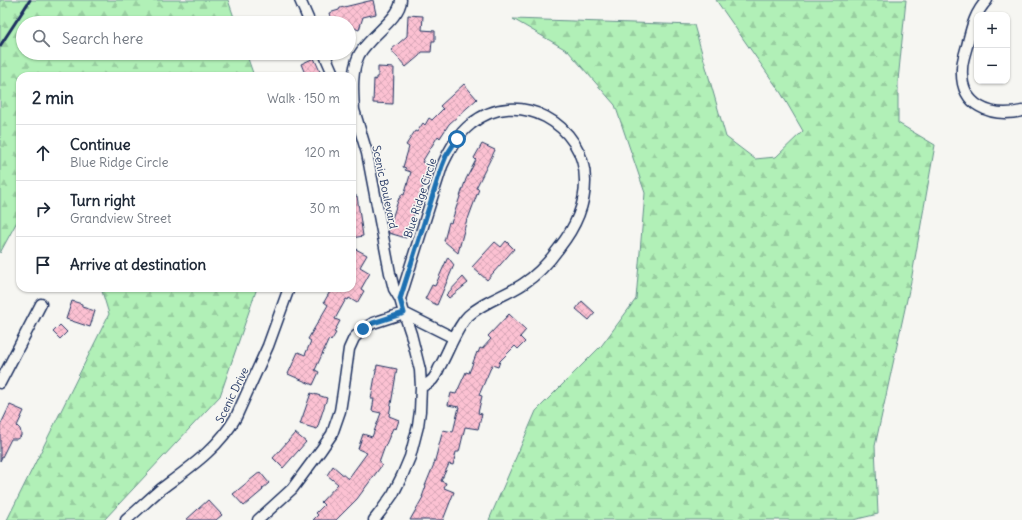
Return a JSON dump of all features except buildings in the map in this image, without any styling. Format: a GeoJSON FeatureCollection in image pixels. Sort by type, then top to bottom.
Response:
{"type":"FeatureCollection","features":[{"type":"Feature","properties":{"kind":"street"},"geometry":{"type":"LineString","coordinates":[[300,0],[307,16]]}},
{"type":"Feature","properties":{"kind":"street","name":"Scenic Boulevard"},"geometry":{"type":"LineString","coordinates":[[354,72],[358,57],[366,44],[390,20],[400,7],[401,0]]}},
{"type":"Feature","properties":{"kind":"street"},"geometry":{"type":"LineString","coordinates":[[987,0],[977,13],[972,26],[962,66],[962,80],[965,90],[970,98],[989,111],[1011,114],[1022,111]]}},
{"type":"Feature","properties":{"kind":"street"},"geometry":{"type":"LineString","coordinates":[[327,60],[332,72]]}},
{"type":"Feature","properties":{"kind":"street","name":"Blue Ridge Circle"},"geometry":{"type":"LineString","coordinates":[[400,299],[442,166],[451,147],[463,132],[479,118],[505,109],[519,109],[533,112],[545,116],[557,123],[575,144],[580,154],[584,171],[584,196],[581,209],[575,223],[559,248],[539,271],[523,284],[479,307],[468,316],[454,338],[434,378],[428,384],[421,387]]}},
{"type":"Feature","properties":{"kind":"street","name":"Scenic Boulevard"},"geometry":{"type":"LineString","coordinates":[[356,118],[367,153],[394,289],[400,299],[417,356],[421,387],[418,426],[407,466],[398,486],[374,520]]}},
{"type":"Feature","properties":{"kind":"street","name":"Scenic Drive"},"geometry":{"type":"LineString","coordinates":[[126,520],[159,490],[211,449],[222,439],[231,427],[268,346],[288,292]]}},
{"type":"Feature","properties":{"kind":"street"},"geometry":{"type":"LineString","coordinates":[[0,383],[41,304]]}},
{"type":"Feature","properties":{"kind":"street"},"geometry":{"type":"LineString","coordinates":[[258,520],[292,489],[332,434],[340,411],[349,349],[354,338],[363,329],[373,323],[404,313],[454,338]]}},
{"type":"Feature","properties":{"kind":"green space"},"geometry":{"type":"Polygon","coordinates":[[[0,0],[228,0],[234,16],[16,16],[16,60],[248,60],[253,72],[16,72],[16,223],[0,253],[0,0]]]}},
{"type":"Feature","properties":{"kind":"green space"},"geometry":{"type":"Polygon","coordinates":[[[716,0],[906,0],[898,81],[898,123],[935,145],[911,281],[875,446],[878,514],[853,520],[489,520],[536,411],[602,345],[636,299],[645,193],[615,105],[568,51],[513,19],[694,25],[726,137],[755,159],[776,157],[803,131],[781,93],[716,0]]]}},
{"type":"Feature","properties":{"kind":"green space"},"geometry":{"type":"Polygon","coordinates":[[[102,292],[256,292],[220,396],[104,520],[7,520],[109,314],[102,292]]]}},
{"type":"Feature","properties":{"kind":"railway"},"geometry":{"type":"LineString","coordinates":[[20,16],[30,0]]}},
{"type":"Feature","properties":{"kind":"railway"},"geometry":{"type":"LineString","coordinates":[[0,46],[16,21]]}},
{"type":"Feature","properties":{"kind":"route"},"geometry":{"type":"LineString","coordinates":[[363,329],[373,323],[404,313],[400,299],[442,166],[451,147],[457,139]]}}]}
